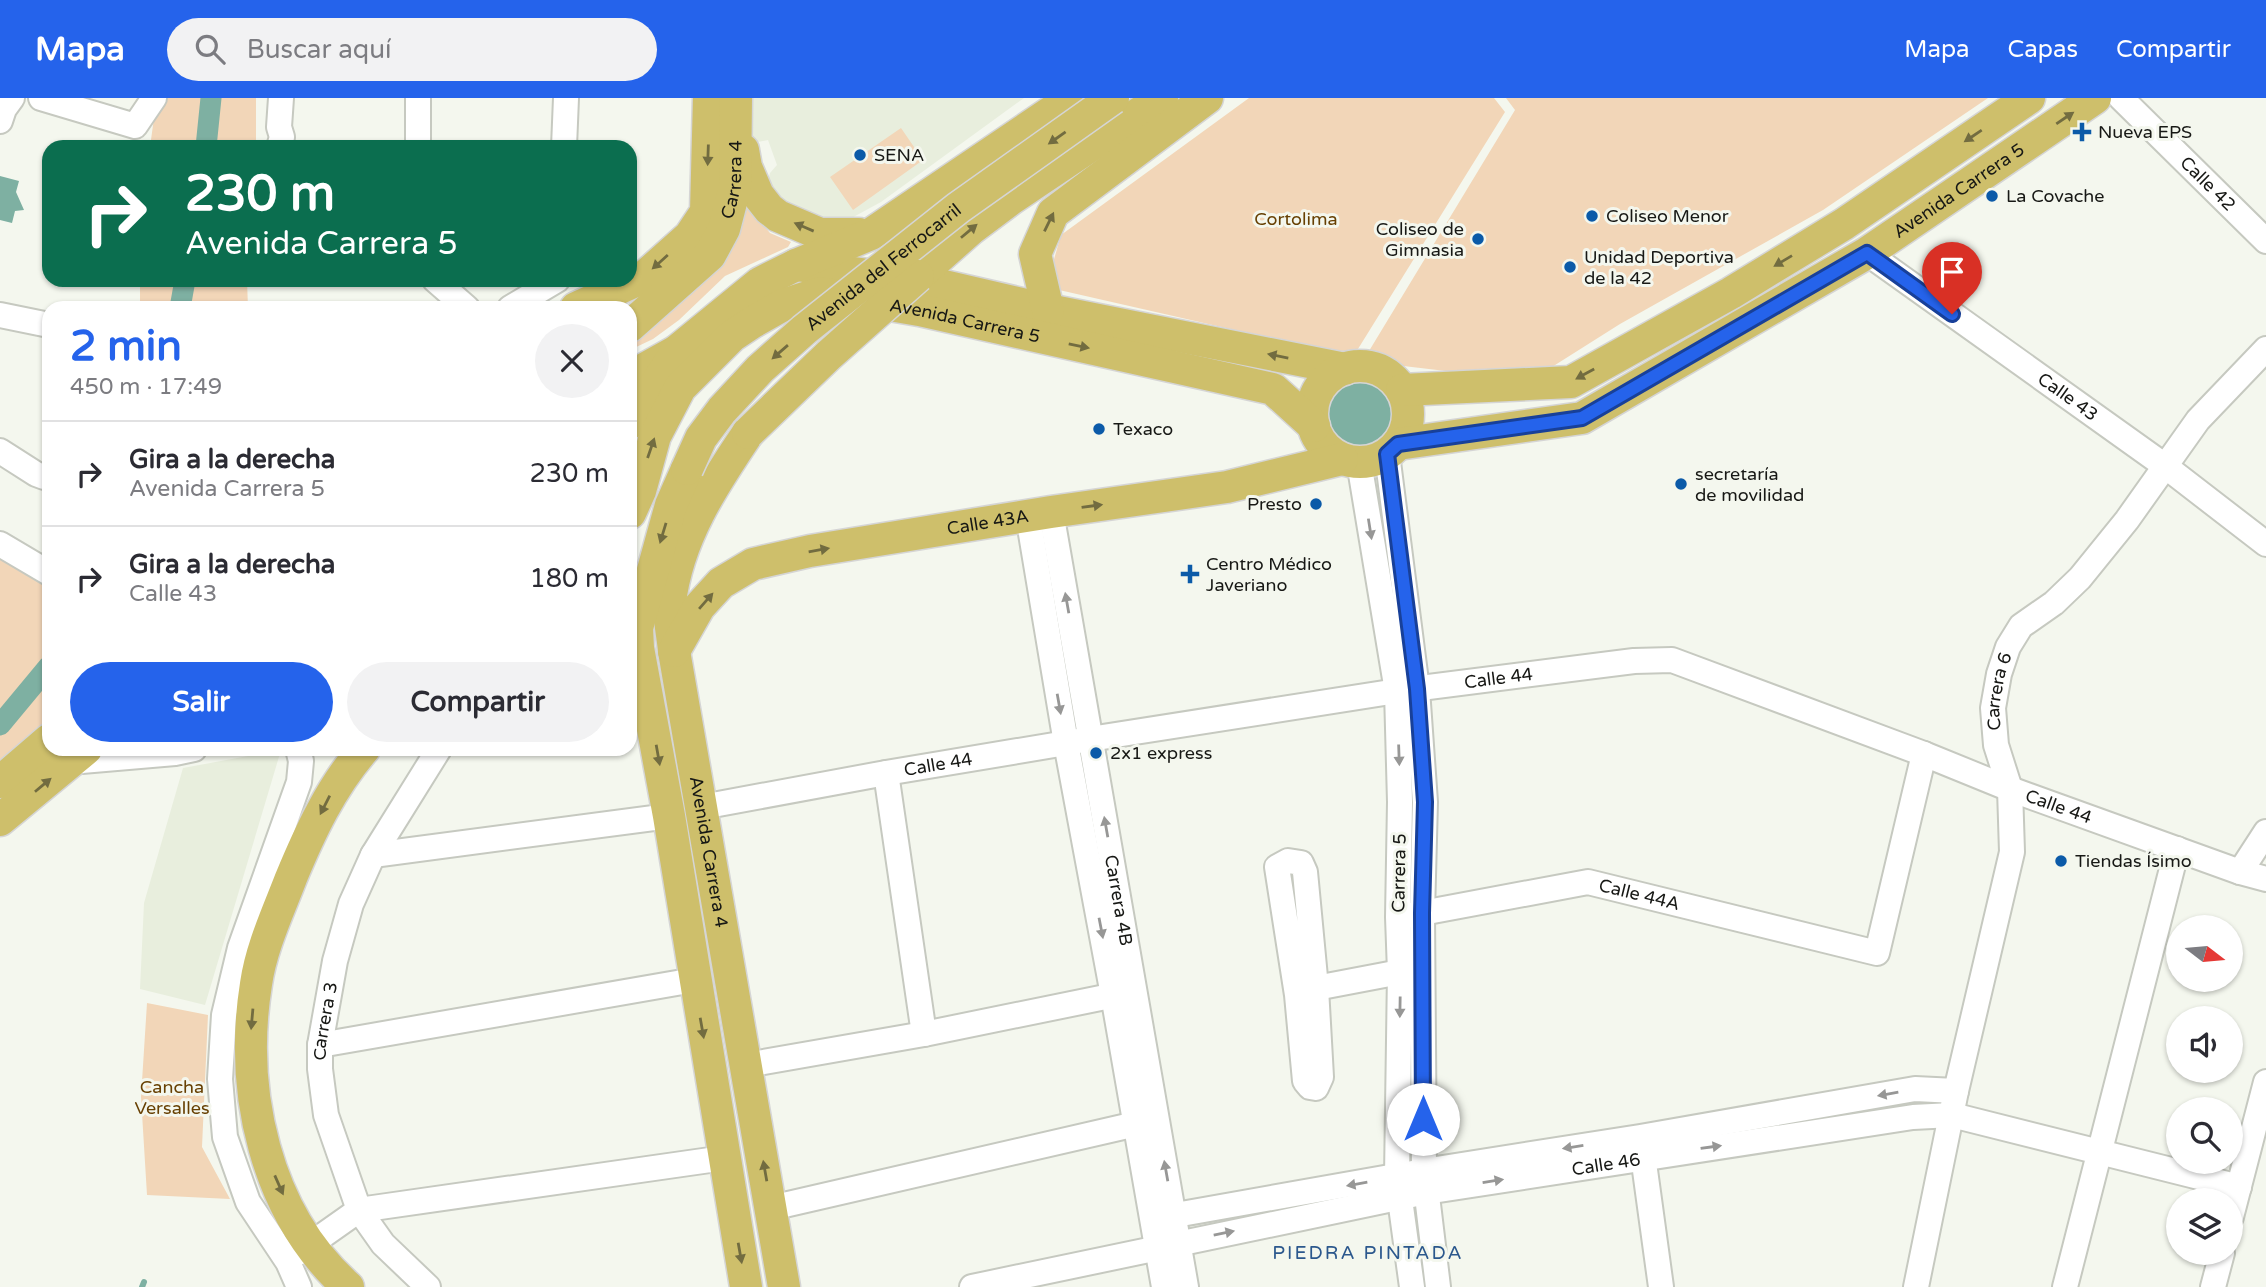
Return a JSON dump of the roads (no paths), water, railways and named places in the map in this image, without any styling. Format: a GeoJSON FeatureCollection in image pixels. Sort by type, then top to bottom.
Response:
{"type":"FeatureCollection","features":[{"type":"Feature","properties":{"kind":"main road","name":"Carrera 4"},"geometry":{"type":"LineString","coordinates":[[637,280],[690,236],[706,212],[709,98]]}},
{"type":"Feature","properties":{"kind":"main road"},"geometry":{"type":"LineString","coordinates":[[637,373],[667,356],[760,283],[871,234],[1072,98]]}},
{"type":"Feature","properties":{"kind":"main road","name":"Avenida del Ferrocarril"},"geometry":{"type":"LineString","coordinates":[[687,469],[701,438],[722,410],[760,369],[804,330],[958,208],[1113,98]]}},
{"type":"Feature","properties":{"kind":"main road","name":"Avenida del Ferrocarril"},"geometry":{"type":"LineString","coordinates":[[748,433],[829,355],[971,229],[1162,98]]}},
{"type":"Feature","properties":{"kind":"main road"},"geometry":{"type":"LineString","coordinates":[[1048,310],[1035,254],[1053,213],[1207,98]]}},
{"type":"Feature","properties":{"kind":"main road","name":"Avenida Carrera 5"},"geometry":{"type":"LineString","coordinates":[[1402,390],[1571,382],[1731,293],[1844,224],[2029,98]]}},
{"type":"Feature","properties":{"kind":"main road","name":"Avenida Carrera 5"},"geometry":{"type":"LineString","coordinates":[[1371,455],[1582,418],[1867,253],[2095,98]]}},
{"type":"Feature","properties":{"kind":"main road","name":"Carrera 4"},"geometry":{"type":"LineString","coordinates":[[637,320],[710,255],[724,229],[735,187],[736,107]]}},
{"type":"Feature","properties":{"kind":"main road"},"geometry":{"type":"LineString","coordinates":[[736,107],[746,167],[758,195],[769,209],[778,216],[820,234],[871,234]]}},
{"type":"Feature","properties":{"kind":"main road","name":"Avenida Carrera 5"},"geometry":{"type":"LineString","coordinates":[[796,265],[940,285],[1048,310],[1345,369]]}},
{"type":"Feature","properties":{"kind":"main road","name":"Carrera 4"},"geometry":{"type":"LineString","coordinates":[[591,301],[622,287]]}},
{"type":"Feature","properties":{"kind":"main road","name":"Avenida Carrera 5"},"geometry":{"type":"LineString","coordinates":[[637,498],[655,436],[680,388],[722,345],[753,322],[783,304],[820,293],[919,310],[1273,389],[1314,426]]}},
{"type":"Feature","properties":{"kind":"main road"},"geometry":{"type":"LineString","coordinates":[[637,410],[667,356]]}},
{"type":"Feature","properties":{"kind":"main road"},"geometry":{"type":"LineString","coordinates":[[1361,366],[1377,369],[1391,377],[1402,390],[1407,404],[1405,433],[1371,455],[1324,445],[1314,426],[1313,406],[1324,383],[1345,369],[1361,366]]}},
{"type":"Feature","properties":{"kind":"main road","name":"Avenida Carrera 4"},"geometry":{"type":"LineString","coordinates":[[748,433],[694,521],[679,558],[669,605],[674,651],[785,1287]]}},
{"type":"Feature","properties":{"kind":"main road","name":"Calle 43A"},"geometry":{"type":"LineString","coordinates":[[674,651],[699,607],[721,583],[752,564],[810,551],[1227,487],[1371,455]]}},
{"type":"Feature","properties":{"kind":"main road","name":"Avenida Carrera 4"},"geometry":{"type":"LineString","coordinates":[[637,626],[671,505],[687,469]]}},
{"type":"Feature","properties":{"kind":"main road","name":"Avenida Carrera 4"},"geometry":{"type":"LineString","coordinates":[[637,653],[668,816],[746,1287]]}},
{"type":"Feature","properties":{"kind":"main road"},"geometry":{"type":"LineString","coordinates":[[0,782],[56,756]]}},
{"type":"Feature","properties":{"kind":"main road"},"geometry":{"type":"LineString","coordinates":[[0,820],[63,756]]}},
{"type":"Feature","properties":{"kind":"main road"},"geometry":{"type":"LineString","coordinates":[[348,1287],[329,1270],[299,1253],[257,1123],[249,1055],[256,982],[281,902],[327,798],[358,756]]}},
{"type":"Feature","properties":{"kind":"street"},"geometry":{"type":"LineString","coordinates":[[41,98],[135,126],[154,98]]}},
{"type":"Feature","properties":{"kind":"street"},"geometry":{"type":"LineString","coordinates":[[281,98],[279,127],[282,140]]}},
{"type":"Feature","properties":{"kind":"street"},"geometry":{"type":"LineString","coordinates":[[418,98],[418,140]]}},
{"type":"Feature","properties":{"kind":"street"},"geometry":{"type":"LineString","coordinates":[[565,140],[566,98]]}},
{"type":"Feature","properties":{"kind":"street","name":"Calle 42"},"geometry":{"type":"LineString","coordinates":[[2122,98],[2266,241]]}},
{"type":"Feature","properties":{"kind":"street","name":"Calle 43"},"geometry":{"type":"LineString","coordinates":[[1867,253],[2165,466],[2266,544]]}},
{"type":"Feature","properties":{"kind":"street"},"geometry":{"type":"LineString","coordinates":[[443,287],[459,301]]}},
{"type":"Feature","properties":{"kind":"street"},"geometry":{"type":"LineString","coordinates":[[522,301],[547,287]]}},
{"type":"Feature","properties":{"kind":"street"},"geometry":{"type":"LineString","coordinates":[[0,315],[42,324]]}},
{"type":"Feature","properties":{"kind":"street","name":"Carrera 6"},"geometry":{"type":"LineString","coordinates":[[1916,1287],[1956,1091],[2012,852],[2010,789],[1996,746],[1993,708],[1998,674],[2008,647],[2021,626],[2054,603],[2080,578],[2127,520],[2198,420],[2266,349]]}},
{"type":"Feature","properties":{"kind":"street"},"geometry":{"type":"LineString","coordinates":[[0,451],[42,476]]}},
{"type":"Feature","properties":{"kind":"street","name":"Carrera 5"},"geometry":{"type":"LineString","coordinates":[[1371,455],[1425,802],[1401,972],[1398,1187],[1412,1287]]}},
{"type":"Feature","properties":{"kind":"street","name":"Carrera 4B"},"geometry":{"type":"LineString","coordinates":[[1039,514],[1090,739],[1124,993],[1136,1124],[1164,1217]]}},
{"type":"Feature","properties":{"kind":"street","name":"Carrera 4B"},"geometry":{"type":"LineString","coordinates":[[1039,514],[1066,743],[1124,993],[1164,1217],[1168,1245],[1164,1287]]}},
{"type":"Feature","properties":{"kind":"street"},"geometry":{"type":"LineString","coordinates":[[0,544],[42,569]]}},
{"type":"Feature","properties":{"kind":"street","name":"Calle 44"},"geometry":{"type":"LineString","coordinates":[[702,807],[1090,739],[1407,690],[1634,661],[1672,660],[2010,789],[2266,879]]}},
{"type":"Feature","properties":{"kind":"street","name":"Calle 44A"},"geometry":{"type":"LineString","coordinates":[[1410,915],[1588,883],[1877,953],[1924,754]]}},
{"type":"Feature","properties":{"kind":"street"},"geometry":{"type":"LineString","coordinates":[[299,1287],[299,1253],[248,1202],[225,1137],[220,1079],[224,1015],[240,948],[299,782],[300,756]]}},
{"type":"Feature","properties":{"kind":"street","name":"Carrera 3"},"geometry":{"type":"LineString","coordinates":[[428,1287],[383,1244],[359,1210],[327,1115],[320,1069],[320,1045],[335,961],[351,904],[373,855],[435,756]]}},
{"type":"Feature","properties":{"kind":"street"},"geometry":{"type":"LineString","coordinates":[[886,773],[924,1034]]}},
{"type":"Feature","properties":{"kind":"street"},"geometry":{"type":"LineString","coordinates":[[373,855],[668,816]]}},
{"type":"Feature","properties":{"kind":"street"},"geometry":{"type":"LineString","coordinates":[[2240,872],[2266,832]]}},
{"type":"Feature","properties":{"kind":"street"},"geometry":{"type":"LineString","coordinates":[[2064,1287],[2177,849]]}},
{"type":"Feature","properties":{"kind":"street","name":"Carrera 5"},"geometry":{"type":"LineString","coordinates":[[1410,915],[1424,1181],[1438,1287]]}},
{"type":"Feature","properties":{"kind":"street"},"geometry":{"type":"LineString","coordinates":[[1306,991],[1401,972]]}},
{"type":"Feature","properties":{"kind":"street"},"geometry":{"type":"LineString","coordinates":[[320,1045],[694,980]]}},
{"type":"Feature","properties":{"kind":"street"},"geometry":{"type":"LineString","coordinates":[[746,1065],[924,1034],[1124,993]]}},
{"type":"Feature","properties":{"kind":"street"},"geometry":{"type":"LineString","coordinates":[[2239,1187],[2266,1082]]}},
{"type":"Feature","properties":{"kind":"street","name":"Calle 46"},"geometry":{"type":"LineString","coordinates":[[1642,1147],[1914,1089],[1956,1091]]}},
{"type":"Feature","properties":{"kind":"street","name":"Calle 46"},"geometry":{"type":"LineString","coordinates":[[972,1287],[1168,1245],[1424,1181],[1642,1147],[1913,1117],[1952,1115],[2239,1187]]}},
{"type":"Feature","properties":{"kind":"street"},"geometry":{"type":"LineString","coordinates":[[771,1208],[1136,1124]]}},
{"type":"Feature","properties":{"kind":"street"},"geometry":{"type":"LineString","coordinates":[[1642,1147],[1661,1287]]}},
{"type":"Feature","properties":{"kind":"street"},"geometry":{"type":"LineString","coordinates":[[299,1253],[359,1210],[724,1158]]}},
{"type":"Feature","properties":{"kind":"street","name":"Calle 46"},"geometry":{"type":"LineString","coordinates":[[1164,1217],[1398,1187]]}},
{"type":"Feature","properties":{"kind":"street","name":"Carrera 4B"},"geometry":{"type":"LineString","coordinates":[[1168,1245],[1186,1287]]}},
{"type":"Feature","properties":{"kind":"street"},"geometry":{"type":"LineString","coordinates":[[2213,1287],[2219,1265]]}},
{"type":"Feature","properties":{"kind":"water"},"geometry":{"type":"Polygon","coordinates":[[[0,176],[19,181],[16,192],[24,210],[15,211],[12,223],[0,220],[0,176]]]}},
{"type":"Feature","properties":{"kind":"water"},"geometry":{"type":"Polygon","coordinates":[[[1360,378],[1379,384],[1389,394],[1395,413],[1389,432],[1379,442],[1360,448],[1341,442],[1331,432],[1325,413],[1331,394],[1341,384],[1360,378]]]}},
{"type":"Feature","properties":{"kind":"waterway"},"geometry":{"type":"LineString","coordinates":[[207,140],[211,98]]}},
{"type":"Feature","properties":{"kind":"waterway"},"geometry":{"type":"LineString","coordinates":[[181,301],[184,287]]}},
{"type":"Feature","properties":{"kind":"waterway"},"geometry":{"type":"LineString","coordinates":[[0,725],[42,674]]}},
{"type":"Feature","properties":{"kind":"waterway"},"geometry":{"type":"LineString","coordinates":[[142,1287],[144,1282]]}},
{"type":"Feature","properties":{"kind":"place","name":"Nueva EPS"},"geometry":{"type":"Point","coordinates":[2082,132]}},
{"type":"Feature","properties":{"kind":"place","name":"SENA"},"geometry":{"type":"Point","coordinates":[860,155]}},
{"type":"Feature","properties":{"kind":"place","name":"La Covache"},"geometry":{"type":"Point","coordinates":[1992,196]}},
{"type":"Feature","properties":{"kind":"place","name":"Coliseo Menor"},"geometry":{"type":"Point","coordinates":[1592,216]}},
{"type":"Feature","properties":{"kind":"place","name":"Coliseo de Gimnasia"},"geometry":{"type":"Point","coordinates":[1478,239]}},
{"type":"Feature","properties":{"kind":"place","name":"Unidad Deportiva de la 42"},"geometry":{"type":"Point","coordinates":[1570,267]}},
{"type":"Feature","properties":{"kind":"place","name":"Texaco"},"geometry":{"type":"Point","coordinates":[1099,429]}},
{"type":"Feature","properties":{"kind":"place","name":"secretaría de movilidad"},"geometry":{"type":"Point","coordinates":[1681,484]}},
{"type":"Feature","properties":{"kind":"place","name":"Presto"},"geometry":{"type":"Point","coordinates":[1316,504]}},
{"type":"Feature","properties":{"kind":"place","name":"Centro Médico Javeriano"},"geometry":{"type":"Point","coordinates":[1190,574]}},
{"type":"Feature","properties":{"kind":"place","name":"2x1 express"},"geometry":{"type":"Point","coordinates":[1096,753]}},
{"type":"Feature","properties":{"kind":"place","name":"Tiendas Ísimo"},"geometry":{"type":"Point","coordinates":[2061,861]}},
{"type":"Feature","properties":{"kind":"district","name":"PIEDRA PINTADA"},"geometry":{"type":"Point","coordinates":[1368,1252]}},
{"type":"Feature","properties":{"kind":"park label","name":"Cortolima"},"geometry":{"type":"Point","coordinates":[1296,219]}},
{"type":"Feature","properties":{"kind":"park label","name":"Cancha Versalles"},"geometry":{"type":"Point","coordinates":[172,1097]}}]}
